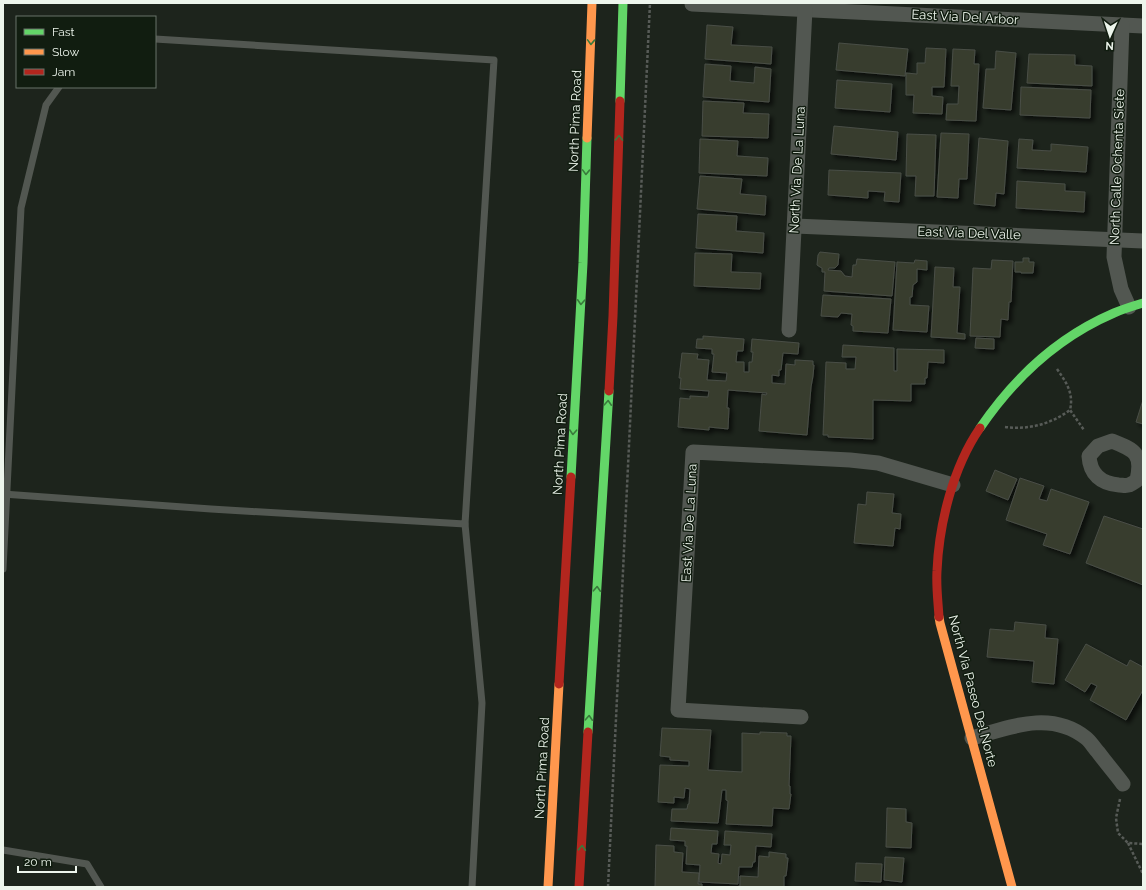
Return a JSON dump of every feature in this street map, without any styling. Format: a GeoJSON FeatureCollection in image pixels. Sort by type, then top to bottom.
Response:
{"type":"FeatureCollection","features":[{"type":"Feature","properties":{"kind":"main road","name":"North Pima Road"},"geometry":{"type":"LineString","coordinates":[[548,887],[583,263],[592,3]]}},
{"type":"Feature","properties":{"kind":"main road"},"geometry":{"type":"LineString","coordinates":[[579,887],[613,316],[620,135],[623,3]]}},
{"type":"Feature","properties":{"kind":"main road","name":"North Via Paseo Del Norte"},"geometry":{"type":"LineString","coordinates":[[1012,887],[940,623],[937,592],[937,558],[942,527],[954,485],[974,437],[987,415],[1014,384],[1054,346],[1108,315],[1136,305]]}},
{"type":"Feature","properties":{"kind":"street","name":"East Via Del Arbor"},"geometry":{"type":"LineString","coordinates":[[692,4],[1143,26]]}},
{"type":"Feature","properties":{"kind":"street","name":"North Via De La Luna"},"geometry":{"type":"LineString","coordinates":[[789,330],[805,10]]}},
{"type":"Feature","properties":{"kind":"street","name":"North Calle Ochenta Siete"},"geometry":{"type":"LineString","coordinates":[[1122,25],[1114,257],[1121,289],[1136,305]]}},
{"type":"Feature","properties":{"kind":"street","name":"East Via Del Valle"},"geometry":{"type":"LineString","coordinates":[[795,226],[1143,241]]}},
{"type":"Feature","properties":{"kind":"street","name":"East Via De La Luna"},"geometry":{"type":"LineString","coordinates":[[801,717],[678,710],[693,452],[850,460],[878,463],[954,485]]}},
{"type":"Feature","properties":{"kind":"street"},"geometry":{"type":"LineString","coordinates":[[972,738],[1012,726],[1032,723],[1054,723],[1075,731],[1087,739],[1123,784]]}},
{"type":"Feature","properties":{"kind":"lane"},"geometry":{"type":"LineString","coordinates":[[156,39],[494,60],[465,524],[482,703],[472,887]]}},
{"type":"Feature","properties":{"kind":"lane"},"geometry":{"type":"LineString","coordinates":[[3,569],[5,494],[21,208],[46,106],[58,88]]}},
{"type":"Feature","properties":{"kind":"lane"},"geometry":{"type":"LineString","coordinates":[[5,494],[465,524]]}},
{"type":"Feature","properties":{"kind":"lane"},"geometry":{"type":"LineString","coordinates":[[3,850],[87,864],[102,887]]}},
{"type":"Feature","properties":{"kind":"path"},"geometry":{"type":"LineString","coordinates":[[608,887],[650,3]]}},
{"type":"Feature","properties":{"kind":"path"},"geometry":{"type":"LineString","coordinates":[[1004,426],[1019,429],[1032,427],[1060,417],[1070,410],[1072,403],[1071,392],[1057,369]]}},
{"type":"Feature","properties":{"kind":"path"},"geometry":{"type":"LineString","coordinates":[[1070,410],[1084,430]]}},
{"type":"Feature","properties":{"kind":"path"},"geometry":{"type":"LineString","coordinates":[[1123,784],[1116,818],[1118,832],[1128,843],[1143,874]]}},
{"type":"Feature","properties":{"kind":"path"},"geometry":{"type":"LineString","coordinates":[[1128,843],[1143,844]]}},
{"type":"Feature","properties":{"kind":"building"},"geometry":{"type":"Polygon","coordinates":[[[707,25],[733,27],[731,45],[772,47],[771,64],[705,59],[707,25]]]}},
{"type":"Feature","properties":{"kind":"building"},"geometry":{"type":"Polygon","coordinates":[[[839,43],[908,49],[905,76],[836,70],[839,43]]]}},
{"type":"Feature","properties":{"kind":"building"},"geometry":{"type":"Polygon","coordinates":[[[926,48],[946,49],[944,87],[932,87],[932,96],[943,97],[942,114],[913,113],[914,95],[906,95],[906,73],[917,74],[917,63],[925,63],[926,48]]]}},
{"type":"Feature","properties":{"kind":"building"},"geometry":{"type":"Polygon","coordinates":[[[953,49],[975,50],[974,64],[979,64],[976,121],[946,120],[947,104],[958,104],[959,86],[951,86],[953,49]]]}},
{"type":"Feature","properties":{"kind":"building"},"geometry":{"type":"Polygon","coordinates":[[[996,51],[1016,53],[1011,110],[983,108],[986,69],[995,69],[996,51]]]}},
{"type":"Feature","properties":{"kind":"building"},"geometry":{"type":"Polygon","coordinates":[[[1029,54],[1075,55],[1075,65],[1092,66],[1092,86],[1027,83],[1029,54]]]}},
{"type":"Feature","properties":{"kind":"building"},"geometry":{"type":"Polygon","coordinates":[[[705,64],[731,66],[730,81],[754,83],[755,67],[771,69],[769,102],[703,97],[705,64]]]}},
{"type":"Feature","properties":{"kind":"building"},"geometry":{"type":"Polygon","coordinates":[[[837,80],[892,84],[890,112],[835,108],[837,80]]]}},
{"type":"Feature","properties":{"kind":"building"},"geometry":{"type":"Polygon","coordinates":[[[1021,87],[1091,90],[1090,118],[1020,115],[1021,87]]]}},
{"type":"Feature","properties":{"kind":"building"},"geometry":{"type":"Polygon","coordinates":[[[703,101],[744,103],[743,113],[769,114],[768,138],[702,136],[703,101]]]}},
{"type":"Feature","properties":{"kind":"building"},"geometry":{"type":"Polygon","coordinates":[[[834,126],[898,132],[896,160],[831,154],[834,126]]]}},
{"type":"Feature","properties":{"kind":"building"},"geometry":{"type":"Polygon","coordinates":[[[941,133],[969,134],[967,179],[959,179],[958,198],[937,197],[941,133]]]}},
{"type":"Feature","properties":{"kind":"building"},"geometry":{"type":"Polygon","coordinates":[[[907,134],[936,135],[934,196],[915,196],[916,176],[906,176],[907,134]]]}},
{"type":"Feature","properties":{"kind":"building"},"geometry":{"type":"Polygon","coordinates":[[[979,138],[1008,141],[1004,194],[996,193],[995,206],[974,204],[979,138]]]}},
{"type":"Feature","properties":{"kind":"building"},"geometry":{"type":"Polygon","coordinates":[[[700,139],[738,141],[737,156],[768,158],[767,176],[699,173],[700,139]]]}},
{"type":"Feature","properties":{"kind":"building"},"geometry":{"type":"Polygon","coordinates":[[[1019,139],[1033,140],[1032,150],[1051,151],[1051,144],[1088,147],[1086,172],[1017,168],[1019,139]]]}},
{"type":"Feature","properties":{"kind":"building"},"geometry":{"type":"Polygon","coordinates":[[[829,170],[901,173],[899,202],[884,201],[885,192],[868,191],[868,198],[828,195],[829,170]]]}},
{"type":"Feature","properties":{"kind":"building"},"geometry":{"type":"Polygon","coordinates":[[[700,176],[742,179],[740,194],[766,196],[765,215],[697,209],[700,176]]]}},
{"type":"Feature","properties":{"kind":"building"},"geometry":{"type":"Polygon","coordinates":[[[1017,181],[1065,184],[1065,191],[1085,192],[1084,212],[1016,208],[1017,181]]]}},
{"type":"Feature","properties":{"kind":"building"},"geometry":{"type":"Polygon","coordinates":[[[698,214],[737,216],[736,231],[764,233],[763,253],[696,248],[698,214]]]}},
{"type":"Feature","properties":{"kind":"building"},"geometry":{"type":"Polygon","coordinates":[[[820,252],[839,254],[838,265],[835,268],[829,268],[828,270],[841,271],[845,276],[852,277],[853,265],[856,265],[857,259],[895,262],[892,296],[824,291],[825,272],[822,272],[822,268],[817,265],[818,255],[820,252]]]}},
{"type":"Feature","properties":{"kind":"building"},"geometry":{"type":"Polygon","coordinates":[[[695,253],[732,254],[731,272],[761,273],[760,289],[694,286],[695,253]]]}},
{"type":"Feature","properties":{"kind":"building"},"geometry":{"type":"Polygon","coordinates":[[[1023,258],[1029,258],[1029,262],[1034,262],[1033,273],[1015,272],[1015,262],[1023,262],[1023,258]]]}},
{"type":"Feature","properties":{"kind":"building"},"geometry":{"type":"Polygon","coordinates":[[[915,260],[927,261],[927,270],[917,269],[917,282],[913,285],[910,305],[929,306],[927,332],[893,330],[897,262],[914,263],[915,260]]]}},
{"type":"Feature","properties":{"kind":"building"},"geometry":{"type":"Polygon","coordinates":[[[992,260],[1013,261],[1011,302],[1009,302],[1008,320],[1001,319],[1000,337],[970,336],[973,268],[991,269],[992,260]]]}},
{"type":"Feature","properties":{"kind":"building"},"geometry":{"type":"Polygon","coordinates":[[[935,267],[954,268],[953,287],[960,287],[957,333],[965,334],[965,339],[931,337],[935,267]]]}},
{"type":"Feature","properties":{"kind":"building"},"geometry":{"type":"Polygon","coordinates":[[[823,295],[891,299],[888,333],[853,331],[853,326],[851,325],[852,314],[841,313],[838,317],[821,316],[823,295]]]}},
{"type":"Feature","properties":{"kind":"building"},"geometry":{"type":"Polygon","coordinates":[[[703,336],[744,339],[743,351],[737,351],[736,362],[744,362],[744,372],[749,372],[749,362],[752,362],[752,339],[799,343],[798,354],[783,353],[779,376],[772,375],[772,383],[785,384],[786,364],[795,365],[795,360],[813,361],[814,365],[807,435],[759,431],[762,394],[766,395],[767,393],[728,390],[728,429],[709,427],[709,430],[678,427],[680,398],[690,399],[690,396],[708,397],[709,391],[680,389],[681,378],[679,378],[682,353],[698,354],[697,359],[709,360],[707,380],[726,381],[727,373],[712,372],[714,354],[712,354],[712,349],[696,348],[697,339],[703,339],[703,336]]]}},
{"type":"Feature","properties":{"kind":"building"},"geometry":{"type":"Polygon","coordinates":[[[976,338],[994,339],[994,349],[975,348],[976,338]]]}},
{"type":"Feature","properties":{"kind":"building"},"geometry":{"type":"Polygon","coordinates":[[[843,345],[894,348],[894,371],[897,371],[897,349],[944,350],[944,363],[928,362],[925,384],[911,384],[911,401],[873,400],[873,439],[828,437],[828,435],[823,435],[826,362],[846,363],[846,369],[855,369],[856,357],[842,357],[843,345]]]}},
{"type":"Feature","properties":{"kind":"building"},"geometry":{"type":"Polygon","coordinates":[[[1143,400],[1143,424],[1136,422],[1143,400]]]}},
{"type":"Feature","properties":{"kind":"building"},"geometry":{"type":"Polygon","coordinates":[[[995,470],[1017,479],[1008,500],[986,491],[995,470]]]}},
{"type":"Feature","properties":{"kind":"building"},"geometry":{"type":"Polygon","coordinates":[[[1020,478],[1044,486],[1039,499],[1047,501],[1051,489],[1089,502],[1070,554],[1043,545],[1047,534],[1006,520],[1020,478]]]}},
{"type":"Feature","properties":{"kind":"building"},"geometry":{"type":"Polygon","coordinates":[[[867,492],[894,494],[892,513],[901,514],[900,529],[895,528],[893,546],[854,543],[858,504],[866,505],[867,492]]]}},
{"type":"Feature","properties":{"kind":"building"},"geometry":{"type":"Polygon","coordinates":[[[1104,516],[1143,529],[1143,585],[1086,563],[1104,516]]]}},
{"type":"Feature","properties":{"kind":"building"},"geometry":{"type":"Polygon","coordinates":[[[1015,622],[1046,625],[1045,638],[1058,639],[1054,684],[1032,682],[1034,661],[987,657],[990,629],[1014,631],[1015,622]]]}},
{"type":"Feature","properties":{"kind":"building"},"geometry":{"type":"Polygon","coordinates":[[[1086,644],[1127,666],[1130,660],[1143,667],[1143,690],[1126,720],[1090,700],[1097,686],[1091,683],[1085,692],[1065,680],[1086,644]]]}},
{"type":"Feature","properties":{"kind":"building"},"geometry":{"type":"Polygon","coordinates":[[[662,728],[711,730],[708,770],[742,772],[742,733],[787,733],[787,736],[791,736],[789,786],[791,794],[789,809],[773,808],[772,826],[726,824],[728,801],[726,800],[726,790],[722,790],[718,823],[671,821],[672,809],[687,809],[689,804],[690,789],[685,788],[684,798],[674,797],[674,803],[658,802],[660,765],[689,766],[689,761],[670,760],[670,757],[660,756],[662,728]]]}},
{"type":"Feature","properties":{"kind":"building"},"geometry":{"type":"Polygon","coordinates":[[[887,808],[906,809],[906,822],[912,823],[911,848],[886,847],[887,808]]]}},
{"type":"Feature","properties":{"kind":"building"},"geometry":{"type":"Polygon","coordinates":[[[671,828],[718,831],[717,844],[712,844],[711,853],[719,854],[718,863],[721,864],[722,854],[730,855],[731,845],[724,845],[725,831],[772,834],[771,847],[756,846],[755,862],[753,862],[752,867],[739,867],[738,884],[699,882],[700,865],[686,864],[687,846],[685,846],[685,841],[670,840],[671,828]]]}},
{"type":"Feature","properties":{"kind":"building"},"geometry":{"type":"Polygon","coordinates":[[[656,845],[674,846],[674,852],[683,853],[682,872],[699,873],[698,884],[702,884],[702,887],[655,887],[656,845]]]}},
{"type":"Feature","properties":{"kind":"building"},"geometry":{"type":"Polygon","coordinates":[[[769,852],[786,854],[786,858],[788,858],[786,876],[784,876],[784,887],[736,887],[740,886],[740,876],[758,877],[759,856],[769,857],[769,852]]]}},
{"type":"Feature","properties":{"kind":"building"},"geometry":{"type":"Polygon","coordinates":[[[885,857],[904,858],[902,882],[884,880],[885,857]]]}},
{"type":"Feature","properties":{"kind":"building"},"geometry":{"type":"Polygon","coordinates":[[[856,863],[882,864],[881,882],[855,881],[856,863]]]}},
{"type":"Feature","properties":{"kind":"traffic: fast"},"geometry":{"type":"LineString","coordinates":[[620,101],[623,3]]}},
{"type":"Feature","properties":{"kind":"traffic: fast"},"geometry":{"type":"LineString","coordinates":[[571,477],[583,263],[587,138]]}},
{"type":"Feature","properties":{"kind":"traffic: fast"},"geometry":{"type":"LineString","coordinates":[[980,428],[1007,392],[1056,347],[1074,334],[1094,323],[1117,312],[1143,303]]}},
{"type":"Feature","properties":{"kind":"traffic: fast"},"geometry":{"type":"LineString","coordinates":[[588,732],[609,391]]}},
{"type":"Feature","properties":{"kind":"traffic: slow"},"geometry":{"type":"LineString","coordinates":[[587,138],[592,3]]}},
{"type":"Feature","properties":{"kind":"traffic: slow"},"geometry":{"type":"LineString","coordinates":[[939,617],[1012,887]]}},
{"type":"Feature","properties":{"kind":"traffic: slow"},"geometry":{"type":"LineString","coordinates":[[548,887],[559,684]]}},
{"type":"Feature","properties":{"kind":"traffic: jam"},"geometry":{"type":"LineString","coordinates":[[609,391],[620,101]]}},
{"type":"Feature","properties":{"kind":"traffic: jam"},"geometry":{"type":"LineString","coordinates":[[939,617],[937,571],[938,553],[944,515],[962,460],[970,443],[980,428]]}},
{"type":"Feature","properties":{"kind":"traffic: jam"},"geometry":{"type":"LineString","coordinates":[[559,684],[571,477]]}},
{"type":"Feature","properties":{"kind":"traffic: jam"},"geometry":{"type":"LineString","coordinates":[[579,887],[588,732]]}}]}
